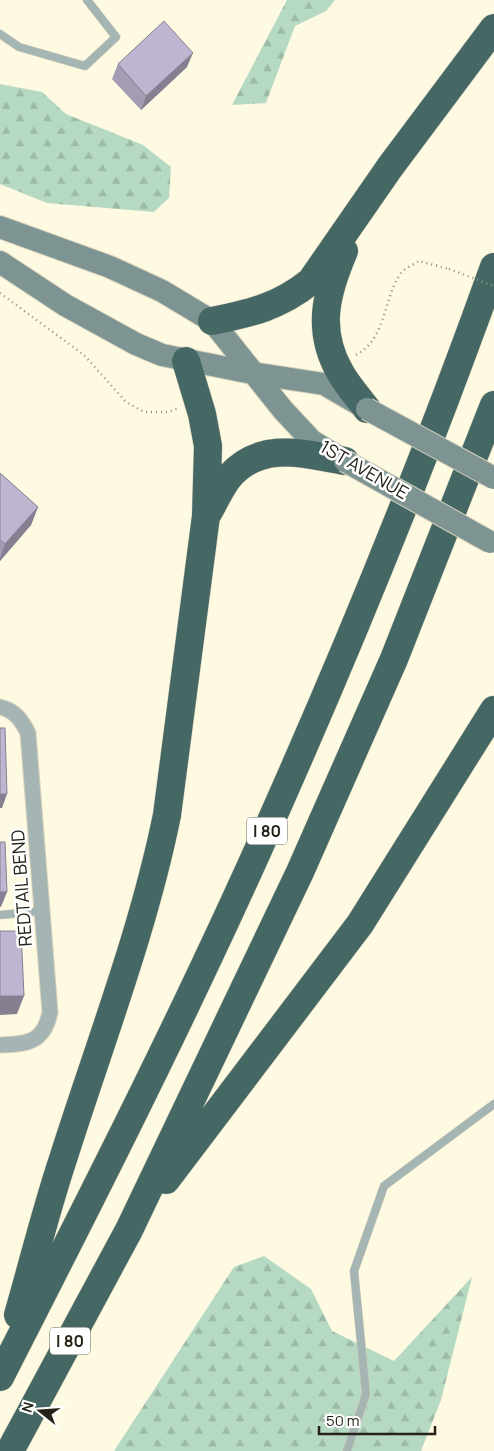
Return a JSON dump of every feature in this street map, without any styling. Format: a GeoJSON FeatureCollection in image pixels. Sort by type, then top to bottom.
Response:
{"type":"FeatureCollection","features":[{"type":"Feature","properties":{"kind":"highway"},"geometry":{"type":"LineString","coordinates":[[212,321],[272,307],[311,281],[494,28]]}},
{"type":"Feature","properties":{"kind":"highway"},"geometry":{"type":"LineString","coordinates":[[362,208],[333,276],[326,304],[325,332],[330,352],[340,373],[367,409]]}},
{"type":"Feature","properties":{"kind":"highway","name":"I 80"},"geometry":{"type":"LineString","coordinates":[[0,1377],[106,1170],[257,852],[350,640],[399,520],[494,267]]}},
{"type":"Feature","properties":{"kind":"highway"},"geometry":{"type":"LineString","coordinates":[[0,1377],[63,1160],[116,1002],[158,862],[170,798],[206,516],[208,446],[202,414],[186,361]]}},
{"type":"Feature","properties":{"kind":"highway","name":"I 80"},"geometry":{"type":"LineString","coordinates":[[10,1451],[129,1230],[308,854],[394,659],[494,405]]}},
{"type":"Feature","properties":{"kind":"highway"},"geometry":{"type":"LineString","coordinates":[[206,516],[229,477],[244,464],[265,454],[292,451],[345,461]]}},
{"type":"Feature","properties":{"kind":"highway"},"geometry":{"type":"LineString","coordinates":[[129,1230],[360,924],[494,710]]}},
{"type":"Feature","properties":{"kind":"main road","name":"1ST AVENUE"},"geometry":{"type":"LineString","coordinates":[[0,227],[110,267],[162,291],[212,321],[252,373],[312,440],[345,461],[492,543]]}},
{"type":"Feature","properties":{"kind":"main road"},"geometry":{"type":"LineString","coordinates":[[0,262],[65,305],[136,344],[162,355],[186,361],[324,384],[494,478]]}},
{"type":"Feature","properties":{"kind":"street","name":"REDTAIL BEND"},"geometry":{"type":"LineString","coordinates":[[0,708],[14,713],[23,722],[28,733],[50,1012],[48,1024],[42,1034],[33,1040],[22,1044],[0,1045]]}},
{"type":"Feature","properties":{"kind":"lane"},"geometry":{"type":"LineString","coordinates":[[0,34],[19,47],[85,66],[116,36],[87,0]]}},
{"type":"Feature","properties":{"kind":"lane"},"geometry":{"type":"LineString","coordinates":[[0,915],[42,911]]}},
{"type":"Feature","properties":{"kind":"lane"},"geometry":{"type":"LineString","coordinates":[[347,1451],[366,1394],[354,1271],[384,1186],[494,1104]]}},
{"type":"Feature","properties":{"kind":"path"},"geometry":{"type":"LineString","coordinates":[[349,359],[366,350],[378,330],[402,272],[419,261],[449,269],[494,286]]}},
{"type":"Feature","properties":{"kind":"path"},"geometry":{"type":"LineString","coordinates":[[0,293],[84,355],[126,402],[144,412],[168,412],[184,406]]}},
{"type":"Feature","properties":{"kind":"green space"},"geometry":{"type":"Polygon","coordinates":[[[287,0],[335,0],[326,11],[295,26],[266,103],[232,105],[287,0]]]}},
{"type":"Feature","properties":{"kind":"green space"},"geometry":{"type":"Polygon","coordinates":[[[0,84],[42,92],[66,114],[143,145],[171,167],[169,198],[154,212],[47,203],[0,184],[0,84]]]}},
{"type":"Feature","properties":{"kind":"green space"},"geometry":{"type":"Polygon","coordinates":[[[264,1256],[311,1289],[332,1331],[394,1361],[472,1277],[441,1400],[421,1451],[114,1451],[234,1267],[264,1256]]]}},
{"type":"Feature","properties":{"kind":"building"},"geometry":{"type":"Polygon","coordinates":[[[164,21],[193,53],[146,96],[118,64],[164,21]]]}},
{"type":"Feature","properties":{"kind":"building"},"geometry":{"type":"Polygon","coordinates":[[[0,473],[38,507],[5,544],[0,540],[0,473]]]}},
{"type":"Feature","properties":{"kind":"building"},"geometry":{"type":"Polygon","coordinates":[[[0,728],[5,728],[7,794],[0,794],[0,728]]]}},
{"type":"Feature","properties":{"kind":"building"},"geometry":{"type":"Polygon","coordinates":[[[0,842],[5,842],[7,892],[0,892],[0,842]]]}},
{"type":"Feature","properties":{"kind":"building"},"geometry":{"type":"Polygon","coordinates":[[[0,931],[21,931],[24,996],[0,996],[0,931]]]}}]}
